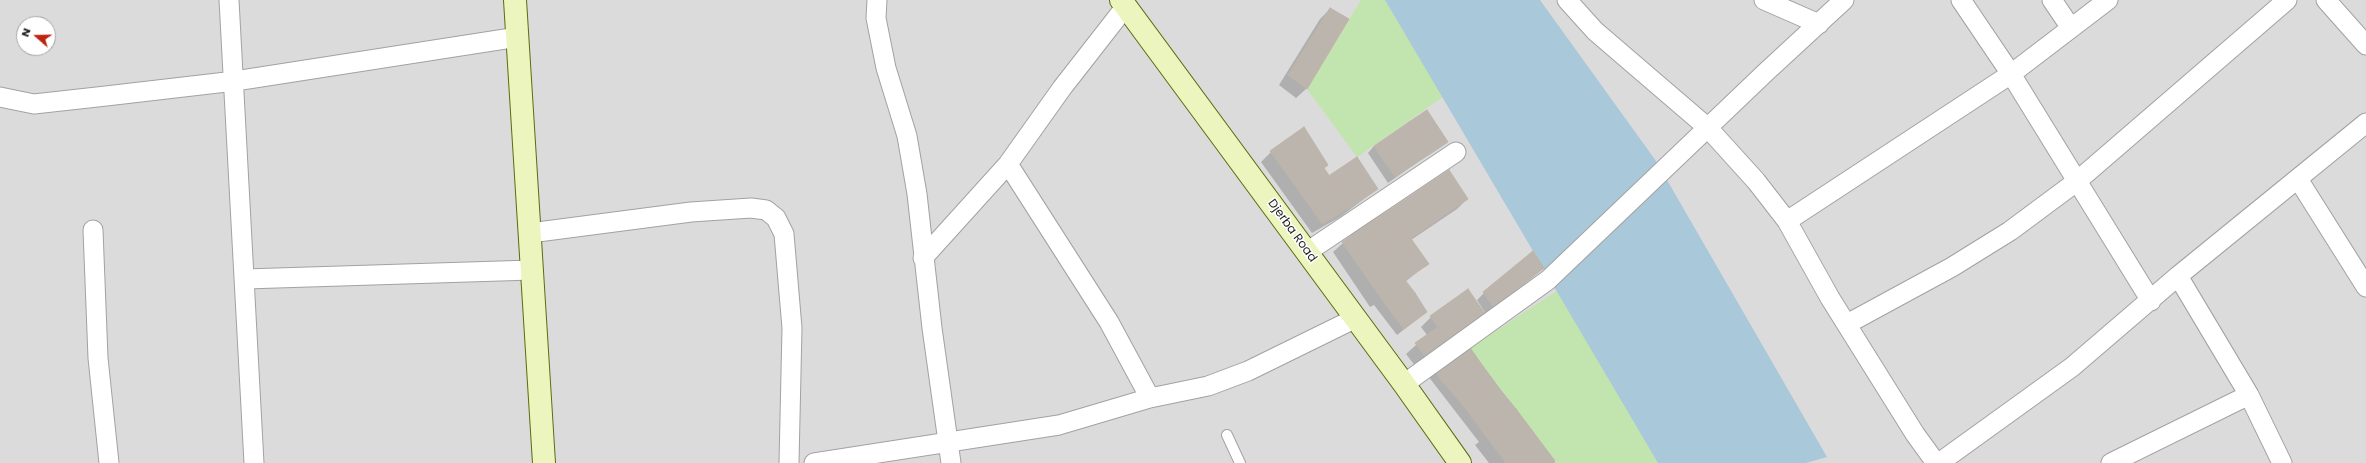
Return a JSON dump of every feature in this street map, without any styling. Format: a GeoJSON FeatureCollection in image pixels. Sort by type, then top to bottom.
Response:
{"type":"FeatureCollection","features":[{"type":"Feature","properties":{"kind":"main road"},"geometry":{"type":"LineString","coordinates":[[516,0],[544,463]]}},
{"type":"Feature","properties":{"kind":"main road","name":"Djerba Road"},"geometry":{"type":"LineString","coordinates":[[1124,3],[1356,318],[1460,463]]}},
{"type":"Feature","properties":{"kind":"street"},"geometry":{"type":"LineString","coordinates":[[229,0],[235,81],[254,463]]}},
{"type":"Feature","properties":{"kind":"street"},"geometry":{"type":"LineString","coordinates":[[876,0],[876,18],[886,68],[907,136],[917,194],[923,258],[952,463]]}},
{"type":"Feature","properties":{"kind":"street"},"geometry":{"type":"LineString","coordinates":[[1567,0],[1595,31],[1708,128],[1756,181],[1787,221],[1830,298],[1915,434],[1936,463]]}},
{"type":"Feature","properties":{"kind":"street"},"geometry":{"type":"LineString","coordinates":[[1764,0],[1819,24]]}},
{"type":"Feature","properties":{"kind":"street"},"geometry":{"type":"LineString","coordinates":[[1404,384],[1548,280],[1844,0]]}},
{"type":"Feature","properties":{"kind":"street"},"geometry":{"type":"LineString","coordinates":[[1960,0],[2011,74],[2076,182],[2151,301]]}},
{"type":"Feature","properties":{"kind":"street"},"geometry":{"type":"LineString","coordinates":[[2052,0],[2071,28]]}},
{"type":"Feature","properties":{"kind":"street"},"geometry":{"type":"LineString","coordinates":[[1787,221],[2011,74],[2108,0]]}},
{"type":"Feature","properties":{"kind":"street"},"geometry":{"type":"LineString","coordinates":[[1847,324],[1952,267],[2010,230],[2076,182],[2287,0]]}},
{"type":"Feature","properties":{"kind":"street"},"geometry":{"type":"LineString","coordinates":[[2326,0],[2366,45]]}},
{"type":"Feature","properties":{"kind":"street"},"geometry":{"type":"LineString","coordinates":[[923,258],[1008,164],[1124,3]]}},
{"type":"Feature","properties":{"kind":"street"},"geometry":{"type":"LineString","coordinates":[[0,97],[34,104],[235,81],[518,37]]}},
{"type":"Feature","properties":{"kind":"street"},"geometry":{"type":"LineString","coordinates":[[1939,463],[2072,367],[2151,301],[2178,276],[2366,123]]}},
{"type":"Feature","properties":{"kind":"street"},"geometry":{"type":"LineString","coordinates":[[1307,252],[1456,152]]}},
{"type":"Feature","properties":{"kind":"street"},"geometry":{"type":"LineString","coordinates":[[1008,164],[1109,322],[1150,398]]}},
{"type":"Feature","properties":{"kind":"street"},"geometry":{"type":"LineString","coordinates":[[2298,179],[2366,286]]}},
{"type":"Feature","properties":{"kind":"street"},"geometry":{"type":"LineString","coordinates":[[530,233],[691,212],[744,209],[766,210],[776,218],[784,234],[792,320],[789,463]]}},
{"type":"Feature","properties":{"kind":"street"},"geometry":{"type":"LineString","coordinates":[[93,230],[98,358],[109,463]]}},
{"type":"Feature","properties":{"kind":"street"},"geometry":{"type":"LineString","coordinates":[[245,279],[532,270]]}},
{"type":"Feature","properties":{"kind":"street"},"geometry":{"type":"LineString","coordinates":[[2178,276],[2249,395],[2282,463]]}},
{"type":"Feature","properties":{"kind":"street"},"geometry":{"type":"LineString","coordinates":[[814,463],[1059,424],[1150,398],[1208,386],[1248,371],[1356,318]]}},
{"type":"Feature","properties":{"kind":"street"},"geometry":{"type":"LineString","coordinates":[[2111,463],[2249,395]]}},
{"type":"Feature","properties":{"kind":"lane"},"geometry":{"type":"LineString","coordinates":[[1227,436],[1240,463]]}},
{"type":"Feature","properties":{"kind":"shaded area"},"geometry":{"type":"Polygon","coordinates":[[[0,0],[2366,0],[2366,463],[0,463],[0,0]]]}},
{"type":"Feature","properties":{"kind":"green space"},"geometry":{"type":"Polygon","coordinates":[[[1361,0],[1385,0],[1443,97],[1357,157],[1307,89],[1361,0]]]}},
{"type":"Feature","properties":{"kind":"green space"},"geometry":{"type":"Polygon","coordinates":[[[1558,290],[1658,463],[1556,463],[1470,348],[1558,290]]]}},
{"type":"Feature","properties":{"kind":"water"},"geometry":{"type":"Polygon","coordinates":[[[1385,0],[1540,0],[1656,161],[1827,457],[1806,463],[1658,463],[1385,0]]]}},
{"type":"Feature","properties":{"kind":"building"},"geometry":{"type":"Polygon","coordinates":[[[1330,8],[1349,19],[1307,89],[1288,75],[1330,8]]]}},
{"type":"Feature","properties":{"kind":"building"},"geometry":{"type":"Polygon","coordinates":[[[1427,110],[1448,142],[1430,154],[1409,122],[1427,110]]]}},
{"type":"Feature","properties":{"kind":"building"},"geometry":{"type":"Polygon","coordinates":[[[1409,122],[1430,154],[1419,161],[1396,131],[1409,122]]]}},
{"type":"Feature","properties":{"kind":"building"},"geometry":{"type":"Polygon","coordinates":[[[1304,127],[1328,165],[1297,188],[1270,151],[1304,127]]]}},
{"type":"Feature","properties":{"kind":"building"},"geometry":{"type":"Polygon","coordinates":[[[1396,131],[1419,161],[1395,177],[1374,146],[1396,131]]]}},
{"type":"Feature","properties":{"kind":"building"},"geometry":{"type":"Polygon","coordinates":[[[1357,157],[1378,189],[1351,207],[1330,175],[1357,157]]]}},
{"type":"Feature","properties":{"kind":"building"},"geometry":{"type":"Polygon","coordinates":[[[1324,168],[1351,207],[1322,224],[1297,188],[1324,168]]]}},
{"type":"Feature","properties":{"kind":"building"},"geometry":{"type":"Polygon","coordinates":[[[1449,170],[1468,199],[1411,238],[1391,209],[1449,170]]]}},
{"type":"Feature","properties":{"kind":"building"},"geometry":{"type":"Polygon","coordinates":[[[1391,209],[1407,233],[1384,250],[1366,225],[1391,209]]]}},
{"type":"Feature","properties":{"kind":"building"},"geometry":{"type":"Polygon","coordinates":[[[1366,225],[1405,280],[1381,298],[1342,242],[1366,225]]]}},
{"type":"Feature","properties":{"kind":"building"},"geometry":{"type":"Polygon","coordinates":[[[1407,233],[1429,264],[1405,280],[1384,250],[1407,233]]]}},
{"type":"Feature","properties":{"kind":"building"},"geometry":{"type":"Polygon","coordinates":[[[1533,251],[1544,268],[1494,308],[1483,292],[1533,251]]]}},
{"type":"Feature","properties":{"kind":"building"},"geometry":{"type":"Polygon","coordinates":[[[1405,280],[1415,293],[1390,311],[1381,298],[1405,280]]]}},
{"type":"Feature","properties":{"kind":"building"},"geometry":{"type":"Polygon","coordinates":[[[1468,289],[1486,315],[1426,358],[1415,343],[1438,327],[1430,316],[1468,289]]]}},
{"type":"Feature","properties":{"kind":"building"},"geometry":{"type":"Polygon","coordinates":[[[1415,293],[1427,312],[1404,329],[1390,311],[1415,293]]]}},
{"type":"Feature","properties":{"kind":"building"},"geometry":{"type":"Polygon","coordinates":[[[1467,343],[1475,355],[1441,380],[1434,369],[1467,343]]]}},
{"type":"Feature","properties":{"kind":"building"},"geometry":{"type":"Polygon","coordinates":[[[1475,355],[1494,382],[1463,405],[1441,380],[1475,355]]]}},
{"type":"Feature","properties":{"kind":"building"},"geometry":{"type":"Polygon","coordinates":[[[1494,382],[1516,409],[1485,435],[1463,405],[1494,382]]]}},
{"type":"Feature","properties":{"kind":"building"},"geometry":{"type":"Polygon","coordinates":[[[1516,409],[1555,461],[1552,463],[1506,463],[1485,435],[1516,409]]]}}]}
